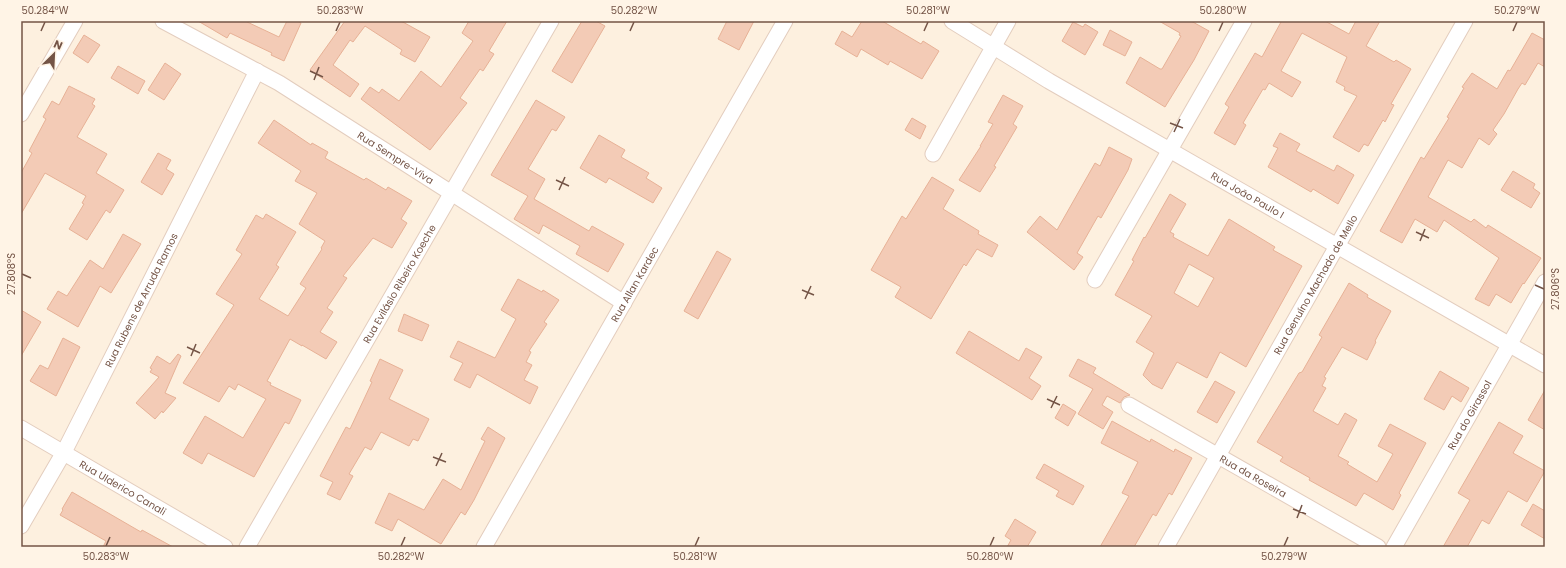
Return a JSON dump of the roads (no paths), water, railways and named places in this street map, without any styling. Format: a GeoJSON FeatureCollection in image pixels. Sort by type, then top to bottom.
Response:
{"type":"FeatureCollection","features":[{"type":"Feature","properties":{"kind":"street"},"geometry":{"type":"LineString","coordinates":[[21,114],[74,21]]}},
{"type":"Feature","properties":{"kind":"street","name":"Rua Sempre-Viva"},"geometry":{"type":"LineString","coordinates":[[163,21],[279,83],[624,303]]}},
{"type":"Feature","properties":{"kind":"street","name":"Rua Evilásio Ribeiro Koeche"},"geometry":{"type":"LineString","coordinates":[[247,547],[550,21]]}},
{"type":"Feature","properties":{"kind":"street","name":"Rua Allan Kardec"},"geometry":{"type":"LineString","coordinates":[[484,547],[785,21]]}},
{"type":"Feature","properties":{"kind":"street","name":"Rua João Paulo I"},"geometry":{"type":"LineString","coordinates":[[952,21],[993,47],[1170,150],[1545,365]]}},
{"type":"Feature","properties":{"kind":"street"},"geometry":{"type":"LineString","coordinates":[[933,154],[1008,21]]}},
{"type":"Feature","properties":{"kind":"street"},"geometry":{"type":"LineString","coordinates":[[1095,280],[1244,21]]}},
{"type":"Feature","properties":{"kind":"street","name":"Rua Genuíno Machado de Mello"},"geometry":{"type":"LineString","coordinates":[[1166,547],[1465,21]]}},
{"type":"Feature","properties":{"kind":"street","name":"Rua Rubens de Arruda Ramos"},"geometry":{"type":"LineString","coordinates":[[21,526],[64,452],[257,71]]}},
{"type":"Feature","properties":{"kind":"street","name":"Rua do Girassol"},"geometry":{"type":"LineString","coordinates":[[1394,547],[1545,282]]}},
{"type":"Feature","properties":{"kind":"street","name":"Rua da Roseira"},"geometry":{"type":"LineString","coordinates":[[1129,405],[1378,547]]}},
{"type":"Feature","properties":{"kind":"street","name":"Rua Ulderico Canali"},"geometry":{"type":"LineString","coordinates":[[21,428],[225,547]]}}]}
